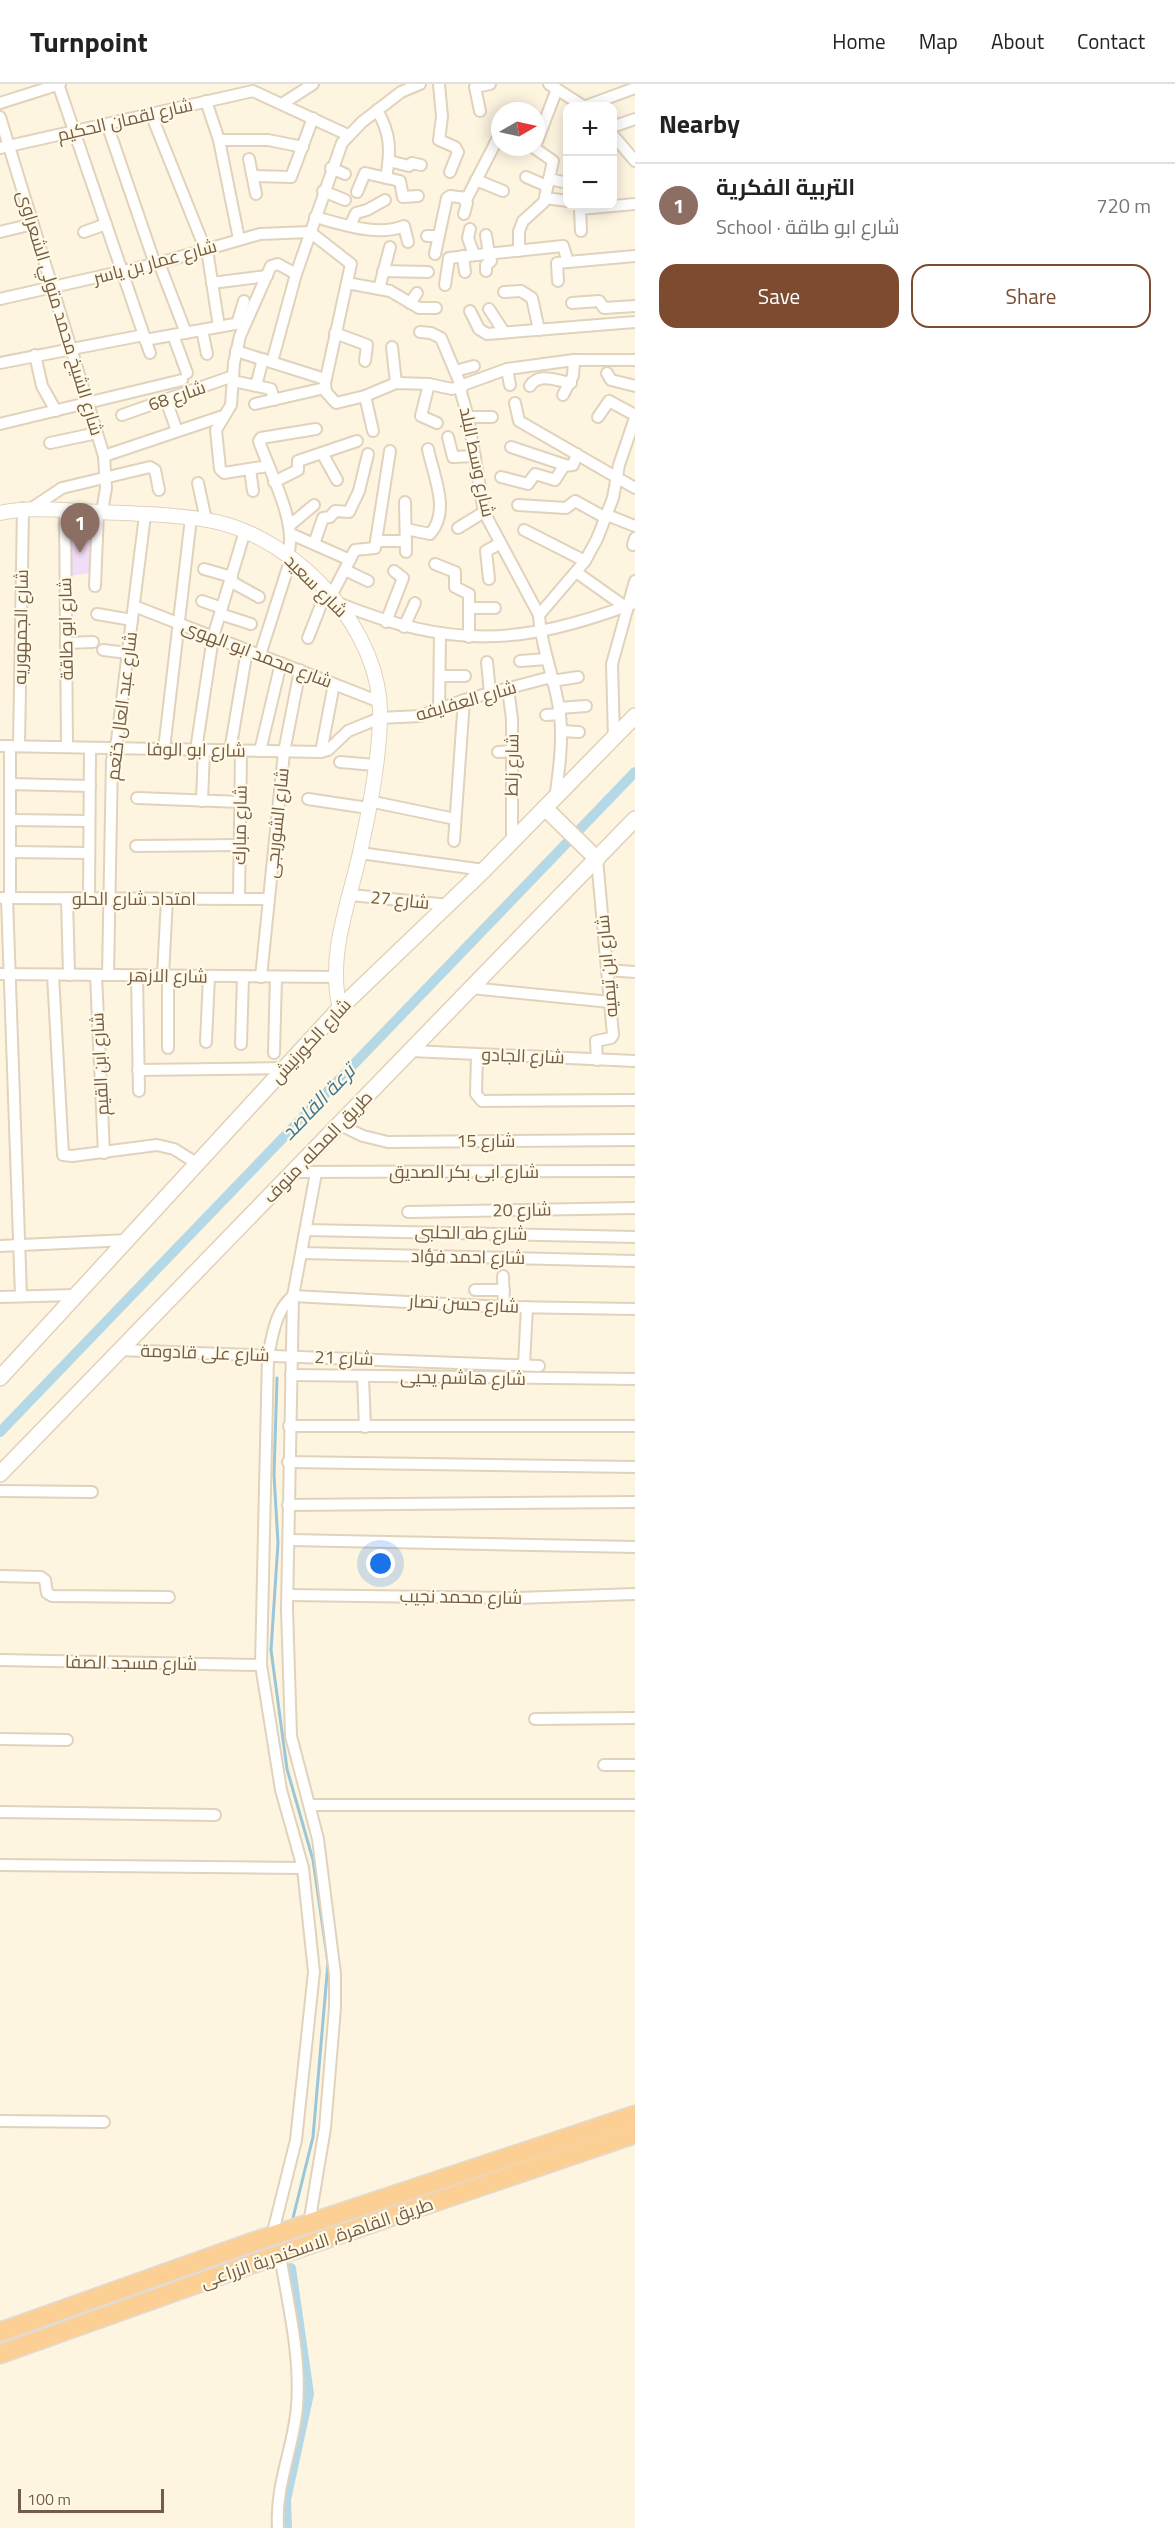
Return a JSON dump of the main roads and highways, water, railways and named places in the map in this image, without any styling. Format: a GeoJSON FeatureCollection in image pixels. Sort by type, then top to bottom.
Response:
{"type":"FeatureCollection","features":[{"type":"Feature","properties":{"kind":"highway","name":"طريق القاهرة, الاسكندرية الزراعى"},"geometry":{"type":"LineString","coordinates":[[0,2332],[309,2223],[635,2115]]}},
{"type":"Feature","properties":{"kind":"highway","name":"طريق القاهرة, الاسكندرية الزراعى"},"geometry":{"type":"LineString","coordinates":[[0,2354],[280,2255],[635,2134]]}},
{"type":"Feature","properties":{"kind":"main road","name":"شارع الكورنيش"},"geometry":{"type":"LineString","coordinates":[[0,1377],[340,1008],[449,906],[512,843],[553,809],[635,716]]}},
{"type":"Feature","properties":{"kind":"main road"},"geometry":{"type":"LineString","coordinates":[[553,809],[594,855]]}},
{"type":"Feature","properties":{"kind":"main road","name":"طريق المحله, منوف"},"geometry":{"type":"LineString","coordinates":[[0,1474],[411,1052],[594,855],[629,834],[635,819]]}},
{"type":"Feature","properties":{"kind":"waterway","name":"ترعة القاصد"},"geometry":{"type":"LineString","coordinates":[[0,1432],[635,772]]}},
{"type":"Feature","properties":{"kind":"waterway"},"geometry":{"type":"LineString","coordinates":[[277,1378],[274,1475],[278,1543],[271,1650],[287,1769],[313,1860],[328,1963],[313,2137],[293,2218]]}},
{"type":"Feature","properties":{"kind":"waterway"},"geometry":{"type":"LineString","coordinates":[[287,2528],[286,2500],[309,2394],[291,2268]]}},
{"type":"Feature","properties":{"kind":"place","name":"التربية الفكرية"},"geometry":{"type":"Point","coordinates":[80,553]}}]}
